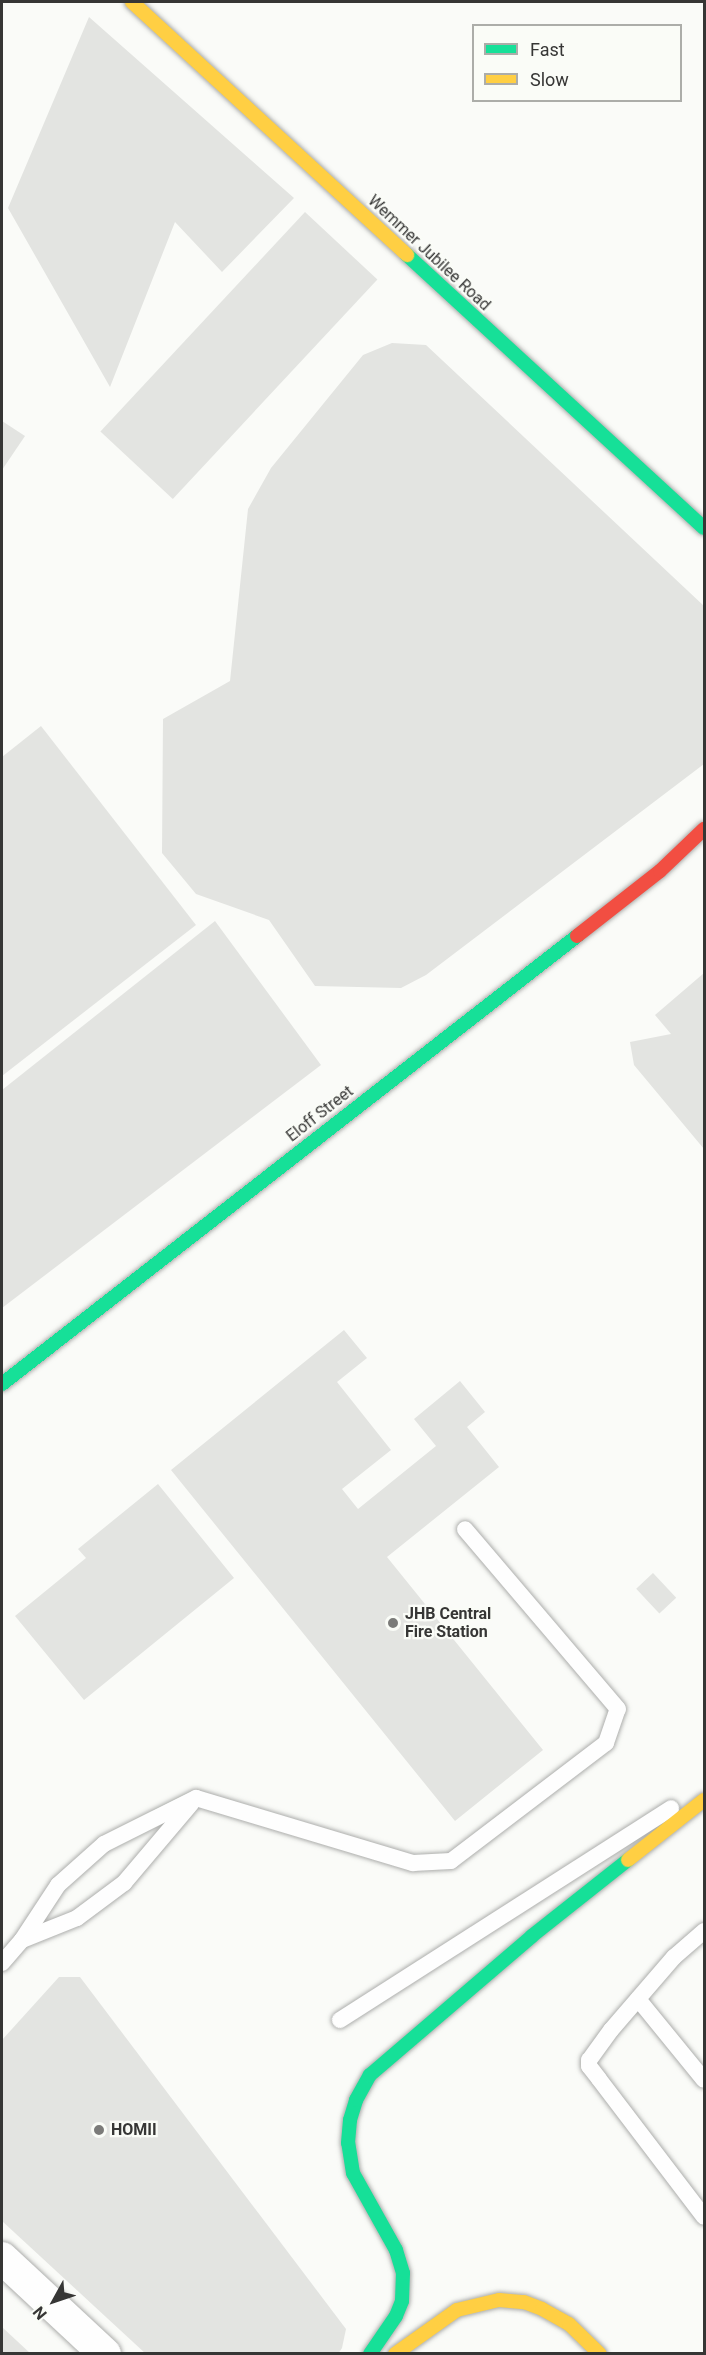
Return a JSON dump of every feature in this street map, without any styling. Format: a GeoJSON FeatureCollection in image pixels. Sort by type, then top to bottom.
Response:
{"type":"FeatureCollection","features":[{"type":"Feature","properties":{"kind":"main road","name":"Wemmer Jubilee Road"},"geometry":{"type":"LineString","coordinates":[[132,2],[705,528]]}},
{"type":"Feature","properties":{"kind":"main road","name":"Eloff Street"},"geometry":{"type":"LineString","coordinates":[[2,1384],[660,871],[705,829]]}},
{"type":"Feature","properties":{"kind":"main road","name":"Eloff Street"},"geometry":{"type":"LineString","coordinates":[[660,871],[696,856]]}},
{"type":"Feature","properties":{"kind":"main road"},"geometry":{"type":"LineString","coordinates":[[370,2354],[399,2309],[402,2301],[402,2273],[396,2250],[353,2173],[348,2143],[350,2120],[356,2100],[370,2075],[532,1936],[705,1800]]}},
{"type":"Feature","properties":{"kind":"main road"},"geometry":{"type":"LineString","coordinates":[[395,2354],[457,2310],[499,2300],[524,2302],[542,2309],[569,2324],[600,2354]]}},
{"type":"Feature","properties":{"kind":"street"},"geometry":{"type":"LineString","coordinates":[[2,2258],[105,2354]]}},
{"type":"Feature","properties":{"kind":"lane"},"geometry":{"type":"LineString","coordinates":[[2,1963],[22,1940],[58,1885],[104,1844],[196,1798],[413,1863],[452,1861],[606,1743],[618,1709],[465,1529]]}},
{"type":"Feature","properties":{"kind":"lane"},"geometry":{"type":"LineString","coordinates":[[340,2020],[705,1786]]}},
{"type":"Feature","properties":{"kind":"lane"},"geometry":{"type":"LineString","coordinates":[[22,1940],[77,1918],[124,1883],[196,1798]]}},
{"type":"Feature","properties":{"kind":"lane"},"geometry":{"type":"LineString","coordinates":[[703,1937],[674,1957],[594,2051],[589,2066],[705,2217]]}},
{"type":"Feature","properties":{"kind":"lane"},"geometry":{"type":"LineString","coordinates":[[638,1999],[705,2080]]}},
{"type":"Feature","properties":{"kind":"building"},"geometry":{"type":"Polygon","coordinates":[[[89,17],[294,198],[222,272],[175,222],[110,387],[8,208],[89,17]]]}},
{"type":"Feature","properties":{"kind":"building"},"geometry":{"type":"Polygon","coordinates":[[[305,212],[377,280],[173,499],[100,431],[305,212]]]}},
{"type":"Feature","properties":{"kind":"building"},"geometry":{"type":"Polygon","coordinates":[[[392,343],[426,345],[704,606],[704,764],[426,975],[401,988],[315,986],[269,920],[196,894],[162,853],[163,719],[230,681],[248,509],[271,468],[363,355],[392,343]]]}},
{"type":"Feature","properties":{"kind":"building"},"geometry":{"type":"Polygon","coordinates":[[[2,421],[25,436],[2,470],[2,421]]]}},
{"type":"Feature","properties":{"kind":"building"},"geometry":{"type":"Polygon","coordinates":[[[41,726],[196,925],[2,1076],[2,757],[41,726]]]}},
{"type":"Feature","properties":{"kind":"building"},"geometry":{"type":"Polygon","coordinates":[[[215,921],[321,1065],[2,1308],[2,1090],[215,921]]]}},
{"type":"Feature","properties":{"kind":"building"},"geometry":{"type":"Polygon","coordinates":[[[704,973],[704,1149],[634,1065],[630,1042],[671,1034],[655,1015],[704,973]]]}},
{"type":"Feature","properties":{"kind":"building"},"geometry":{"type":"Polygon","coordinates":[[[344,1330],[367,1358],[337,1382],[391,1450],[342,1489],[358,1509],[436,1446],[414,1419],[460,1381],[485,1412],[467,1427],[499,1467],[387,1557],[543,1750],[455,1821],[171,1470],[344,1330]]]}},
{"type":"Feature","properties":{"kind":"building"},"geometry":{"type":"Polygon","coordinates":[[[158,1484],[234,1578],[84,1700],[15,1616],[86,1558],[78,1549],[158,1484]]]}},
{"type":"Feature","properties":{"kind":"building"},"geometry":{"type":"Polygon","coordinates":[[[653,1573],[676,1598],[659,1614],[636,1589],[653,1573]]]}},
{"type":"Feature","properties":{"kind":"building","name":"HOMII"},"geometry":{"type":"Polygon","coordinates":[[[59,1977],[80,1977],[346,2329],[342,2348],[338,2354],[146,2354],[2,2221],[2,2040],[59,1977]]]}},
{"type":"Feature","properties":{"kind":"building"},"geometry":{"type":"Polygon","coordinates":[[[2,2327],[31,2354],[2,2354],[2,2327]]]}},
{"type":"Feature","properties":{"kind":"traffic: fast"},"geometry":{"type":"LineString","coordinates":[[407,255],[704,528]]}},
{"type":"Feature","properties":{"kind":"traffic: fast"},"geometry":{"type":"LineString","coordinates":[[2,1384],[577,936]]}},
{"type":"Feature","properties":{"kind":"traffic: fast"},"geometry":{"type":"LineString","coordinates":[[370,2354],[396,2316],[402,2301],[403,2273],[396,2250],[353,2173],[348,2143],[350,2120],[356,2100],[370,2075],[532,1936],[628,1860]]}},
{"type":"Feature","properties":{"kind":"traffic: slow"},"geometry":{"type":"LineString","coordinates":[[132,2],[407,255]]}},
{"type":"Feature","properties":{"kind":"traffic: slow"},"geometry":{"type":"LineString","coordinates":[[628,1860],[704,1800]]}},
{"type":"Feature","properties":{"kind":"traffic: slow"},"geometry":{"type":"LineString","coordinates":[[395,2354],[457,2310],[499,2300],[524,2302],[542,2309],[569,2324],[600,2354]]}},
{"type":"Feature","properties":{"kind":"traffic: jam"},"geometry":{"type":"LineString","coordinates":[[577,936],[660,871],[704,829]]}},
{"type":"Feature","properties":{"kind":"place","name":"JHB Central Fire Station"},"geometry":{"type":"Point","coordinates":[393,1623]}},
{"type":"Feature","properties":{"kind":"place","name":"HOMII"},"geometry":{"type":"Point","coordinates":[99,2130]}}]}
